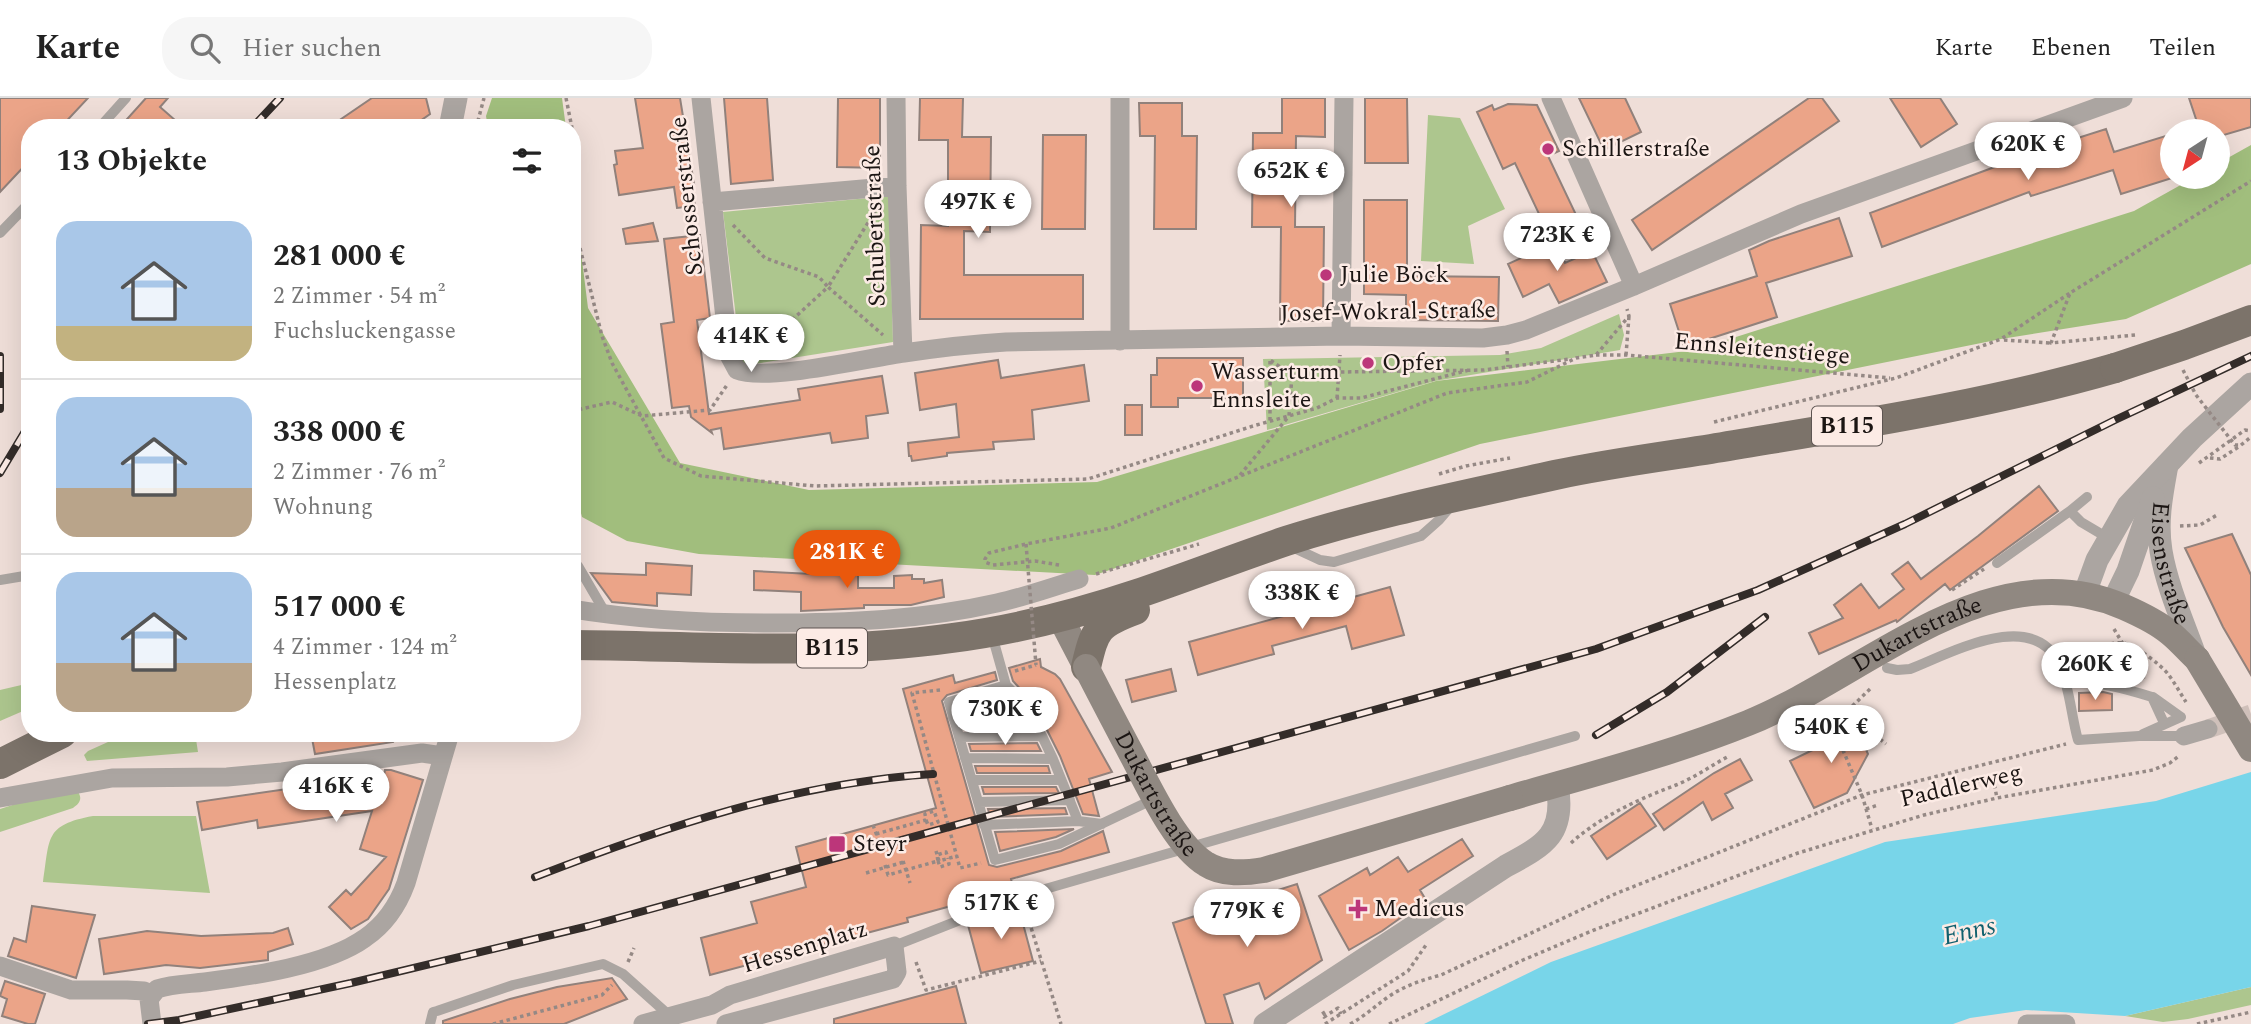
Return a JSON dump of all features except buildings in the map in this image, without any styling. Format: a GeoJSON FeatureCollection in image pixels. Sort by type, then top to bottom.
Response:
{"type":"FeatureCollection","features":[{"type":"Feature","properties":{"kind":"main road","name":"B115"},"geometry":{"type":"LineString","coordinates":[[581,645],[800,649],[903,644],[991,631],[1060,617],[1134,595],[1282,543],[1365,519],[1575,471],[1931,411],[2024,392],[2115,368],[2251,320]]}},
{"type":"Feature","properties":{"kind":"main road"},"geometry":{"type":"LineString","coordinates":[[1086,667],[1095,636],[1102,625],[1112,618],[1176,596],[1200,572]]}},
{"type":"Feature","properties":{"kind":"main road","name":"Dukartstraße"},"geometry":{"type":"LineString","coordinates":[[1060,617],[1155,799],[1183,841],[1206,864],[1218,869],[1241,872],[1264,870],[1293,862],[1691,744],[1749,723],[1804,696],[1899,640],[1929,626],[1981,605],[2029,593],[2085,593],[2112,614],[2158,625],[2171,633],[2197,659],[2251,749]]}},
{"type":"Feature","properties":{"kind":"main road"},"geometry":{"type":"LineString","coordinates":[[0,764],[44,742]]}},
{"type":"Feature","properties":{"kind":"street"},"geometry":{"type":"LineString","coordinates":[[452,119],[456,98]]}},
{"type":"Feature","properties":{"kind":"street","name":"Schosserstraße"},"geometry":{"type":"LineString","coordinates":[[701,98],[729,355],[737,370]]}},
{"type":"Feature","properties":{"kind":"street","name":"Schubertstraße"},"geometry":{"type":"LineString","coordinates":[[896,98],[903,353]]}},
{"type":"Feature","properties":{"kind":"street"},"geometry":{"type":"LineString","coordinates":[[1120,98],[1120,341]]}},
{"type":"Feature","properties":{"kind":"street"},"geometry":{"type":"LineString","coordinates":[[1341,336],[1344,98]]}},
{"type":"Feature","properties":{"kind":"street"},"geometry":{"type":"LineString","coordinates":[[1551,98],[1628,288]]}},
{"type":"Feature","properties":{"kind":"street","name":"Josef-Wokral-Straße"},"geometry":{"type":"LineString","coordinates":[[737,370],[754,374],[797,370],[903,353],[1006,342],[1341,336],[1483,338],[1507,335],[1526,330],[1801,214],[2123,98]]}},
{"type":"Feature","properties":{"kind":"street"},"geometry":{"type":"LineString","coordinates":[[712,202],[897,186]]}},
{"type":"Feature","properties":{"kind":"street","name":"Eisenstraße"},"geometry":{"type":"LineString","coordinates":[[2085,593],[2109,538],[2128,506],[2192,438],[2251,384]]}},
{"type":"Feature","properties":{"kind":"street","name":"Eisenstraße"},"geometry":{"type":"LineString","coordinates":[[2112,614],[2167,465]]}},
{"type":"Feature","properties":{"kind":"street","name":"Eisenstraße"},"geometry":{"type":"LineString","coordinates":[[2167,465],[2159,505],[2161,550],[2197,659]]}},
{"type":"Feature","properties":{"kind":"street"},"geometry":{"type":"LineString","coordinates":[[581,611],[691,623],[839,623],[933,615],[998,603],[1079,579]]}},
{"type":"Feature","properties":{"kind":"street"},"geometry":{"type":"LineString","coordinates":[[2184,736],[2207,729]]}},
{"type":"Feature","properties":{"kind":"street"},"geometry":{"type":"LineString","coordinates":[[152,1024],[149,999],[157,989],[248,976],[292,966],[324,957],[365,938],[401,898],[447,742]]}},
{"type":"Feature","properties":{"kind":"street"},"geometry":{"type":"LineString","coordinates":[[0,798],[112,778],[227,777],[422,753],[443,756]]}},
{"type":"Feature","properties":{"kind":"street"},"geometry":{"type":"LineString","coordinates":[[1265,1024],[1506,866],[1540,848],[1556,826],[1559,810],[1558,784]]}},
{"type":"Feature","properties":{"kind":"street","name":"Hessenplatz"},"geometry":{"type":"LineString","coordinates":[[643,1024],[712,1005],[730,995],[901,943],[897,972],[893,979],[726,1024]]}},
{"type":"Feature","properties":{"kind":"street"},"geometry":{"type":"LineString","coordinates":[[0,965],[71,990],[144,991],[151,994]]}},
{"type":"Feature","properties":{"kind":"street"},"geometry":{"type":"LineString","coordinates":[[712,1005],[718,1024]]}},
{"type":"Feature","properties":{"kind":"street"},"geometry":{"type":"LineString","coordinates":[[2027,1024],[2066,1024]]}},
{"type":"Feature","properties":{"kind":"lane"},"geometry":{"type":"LineString","coordinates":[[107,119],[126,98]]}},
{"type":"Feature","properties":{"kind":"lane"},"geometry":{"type":"LineString","coordinates":[[0,233],[21,211]]}},
{"type":"Feature","properties":{"kind":"lane"},"geometry":{"type":"LineString","coordinates":[[1997,563],[2087,497]]}},
{"type":"Feature","properties":{"kind":"lane"},"geometry":{"type":"LineString","coordinates":[[2070,511],[2081,522],[2109,538]]}},
{"type":"Feature","properties":{"kind":"lane"},"geometry":{"type":"LineString","coordinates":[[581,571],[606,615]]}},
{"type":"Feature","properties":{"kind":"lane"},"geometry":{"type":"LineString","coordinates":[[0,580],[21,576]]}},
{"type":"Feature","properties":{"kind":"lane"},"geometry":{"type":"LineString","coordinates":[[991,631],[1006,685],[1020,699],[1042,736],[1054,759],[1077,821]]}},
{"type":"Feature","properties":{"kind":"lane"},"geometry":{"type":"LineString","coordinates":[[1887,668],[1910,668],[1983,641],[2012,635],[2036,639],[2047,646],[2060,665],[2078,740],[2184,736]]}},
{"type":"Feature","properties":{"kind":"lane"},"geometry":{"type":"LineString","coordinates":[[2065,681],[2113,685],[2152,696],[2181,717],[2139,736]]}},
{"type":"Feature","properties":{"kind":"lane"},"geometry":{"type":"LineString","coordinates":[[1006,685],[949,702],[995,860],[1059,844],[1155,799]]}},
{"type":"Feature","properties":{"kind":"lane"},"geometry":{"type":"LineString","coordinates":[[2152,696],[2164,723]]}},
{"type":"Feature","properties":{"kind":"lane"},"geometry":{"type":"LineString","coordinates":[[953,718],[1032,717]]}},
{"type":"Feature","properties":{"kind":"lane"},"geometry":{"type":"LineString","coordinates":[[959,737],[1042,736]]}},
{"type":"Feature","properties":{"kind":"lane"},"geometry":{"type":"LineString","coordinates":[[901,943],[1021,896],[1575,736]]}},
{"type":"Feature","properties":{"kind":"lane"},"geometry":{"type":"LineString","coordinates":[[965,758],[1054,759]]}},
{"type":"Feature","properties":{"kind":"lane"},"geometry":{"type":"LineString","coordinates":[[972,780],[1062,780]]}},
{"type":"Feature","properties":{"kind":"lane"},"geometry":{"type":"LineString","coordinates":[[979,802],[1070,800]]}},
{"type":"Feature","properties":{"kind":"lane"},"geometry":{"type":"LineString","coordinates":[[985,825],[1077,821],[1102,824]]}},
{"type":"Feature","properties":{"kind":"lane"},"geometry":{"type":"LineString","coordinates":[[430,1024],[433,1012],[437,1010],[513,985],[603,964],[623,974],[671,1017]]}},
{"type":"Feature","properties":{"kind":"path"},"geometry":{"type":"LineString","coordinates":[[478,119],[484,98]]}},
{"type":"Feature","properties":{"kind":"path"},"geometry":{"type":"LineString","coordinates":[[566,98],[570,119]]}},
{"type":"Feature","properties":{"kind":"path"},"geometry":{"type":"LineString","coordinates":[[2148,333],[2051,343],[2001,339],[2251,181]]}},
{"type":"Feature","properties":{"kind":"path"},"geometry":{"type":"LineString","coordinates":[[581,409],[612,402],[642,416],[710,410],[737,370],[828,287],[880,204],[897,186]]}},
{"type":"Feature","properties":{"kind":"path"},"geometry":{"type":"LineString","coordinates":[[712,202],[765,258],[819,277],[903,353]]}},
{"type":"Feature","properties":{"kind":"path"},"geometry":{"type":"LineString","coordinates":[[581,252],[602,335],[612,363],[664,458],[701,476],[815,486],[1088,479],[1317,408],[1337,398],[1361,398],[1469,370]]}},
{"type":"Feature","properties":{"kind":"path"},"geometry":{"type":"LineString","coordinates":[[1626,355],[1628,288]]}},
{"type":"Feature","properties":{"kind":"path"},"geometry":{"type":"LineString","coordinates":[[2051,343],[2070,293]]}},
{"type":"Feature","properties":{"kind":"path"},"geometry":{"type":"LineString","coordinates":[[1596,355],[1629,316]]}},
{"type":"Feature","properties":{"kind":"path","name":"Ennsleitenstiege"},"geometry":{"type":"LineString","coordinates":[[1469,370],[1596,355],[1626,355],[1896,378]]}},
{"type":"Feature","properties":{"kind":"path"},"geometry":{"type":"LineString","coordinates":[[1079,579],[1064,566],[1048,562],[993,565],[985,562],[986,555],[1026,544],[1111,528],[1447,393],[1527,382],[1576,358]]}},
{"type":"Feature","properties":{"kind":"path"},"geometry":{"type":"LineString","coordinates":[[1269,422],[1269,359],[1292,375],[1469,370]]}},
{"type":"Feature","properties":{"kind":"path"},"geometry":{"type":"LineString","coordinates":[[1337,398],[1339,372]]}},
{"type":"Feature","properties":{"kind":"path"},"geometry":{"type":"LineString","coordinates":[[1238,477],[1289,416],[1292,375]]}},
{"type":"Feature","properties":{"kind":"path"},"geometry":{"type":"LineString","coordinates":[[2196,395],[2235,445],[2241,445]]}},
{"type":"Feature","properties":{"kind":"path"},"geometry":{"type":"LineString","coordinates":[[2251,431],[2245,430],[2208,458],[2220,459],[2251,437]]}},
{"type":"Feature","properties":{"kind":"path"},"geometry":{"type":"LineString","coordinates":[[2188,526],[2200,526],[2217,515]]}},
{"type":"Feature","properties":{"kind":"path"},"geometry":{"type":"LineString","coordinates":[[1026,544],[1037,665]]}},
{"type":"Feature","properties":{"kind":"path"},"geometry":{"type":"LineString","coordinates":[[2112,614],[2123,643],[2142,676]]}},
{"type":"Feature","properties":{"kind":"path"},"geometry":{"type":"LineString","coordinates":[[2060,665],[2092,651],[2123,643],[2147,656],[2168,673],[2187,704]]}},
{"type":"Feature","properties":{"kind":"path"},"geometry":{"type":"LineString","coordinates":[[1870,689],[1841,717],[1834,729],[1862,795],[1872,829]]}},
{"type":"Feature","properties":{"kind":"path"},"geometry":{"type":"LineString","coordinates":[[939,690],[912,693],[960,868],[995,860]]}},
{"type":"Feature","properties":{"kind":"path"},"geometry":{"type":"LineString","coordinates":[[1848,712],[1886,744]]}},
{"type":"Feature","properties":{"kind":"path","name":"Paddlerweg"},"geometry":{"type":"LineString","coordinates":[[1389,1024],[1523,960],[1695,890],[1872,829],[1924,815],[1997,798],[2153,770],[2178,758],[2183,749],[2184,736]]}},
{"type":"Feature","properties":{"kind":"path"},"geometry":{"type":"LineString","coordinates":[[1350,1024],[1415,982],[1441,975],[1615,894],[1862,795],[2078,740]]}},
{"type":"Feature","properties":{"kind":"path"},"geometry":{"type":"LineString","coordinates":[[1971,783],[2017,772]]}},
{"type":"Feature","properties":{"kind":"path"},"geometry":{"type":"LineString","coordinates":[[1993,778],[1997,798]]}},
{"type":"Feature","properties":{"kind":"path"},"geometry":{"type":"LineString","coordinates":[[1866,809],[1878,805]]}},
{"type":"Feature","properties":{"kind":"path"},"geometry":{"type":"LineString","coordinates":[[925,811],[929,828]]}},
{"type":"Feature","properties":{"kind":"path"},"geometry":{"type":"LineString","coordinates":[[876,834],[945,814]]}},
{"type":"Feature","properties":{"kind":"path"},"geometry":{"type":"LineString","coordinates":[[873,825],[878,841]]}},
{"type":"Feature","properties":{"kind":"path"},"geometry":{"type":"LineString","coordinates":[[936,851],[939,861],[957,856]]}},
{"type":"Feature","properties":{"kind":"path"},"geometry":{"type":"LineString","coordinates":[[886,866],[888,875],[938,861],[937,855],[946,852],[948,858]]}},
{"type":"Feature","properties":{"kind":"path"},"geometry":{"type":"LineString","coordinates":[[866,873],[903,861],[909,883]]}},
{"type":"Feature","properties":{"kind":"path"},"geometry":{"type":"LineString","coordinates":[[1021,896],[1061,1024]]}},
{"type":"Feature","properties":{"kind":"path"},"geometry":{"type":"LineString","coordinates":[[1325,1024],[1408,971],[1430,938]]}},
{"type":"Feature","properties":{"kind":"path"},"geometry":{"type":"LineString","coordinates":[[901,943],[926,990],[1041,961]]}},
{"type":"Feature","properties":{"kind":"path"},"geometry":{"type":"LineString","coordinates":[[629,960],[634,948]]}},
{"type":"Feature","properties":{"kind":"path"},"geometry":{"type":"LineString","coordinates":[[493,1024],[602,995]]}},
{"type":"Feature","properties":{"kind":"path"},"geometry":{"type":"LineString","coordinates":[[1331,1007],[1322,1014],[1324,1017],[1338,1009],[1341,1014]]}},
{"type":"Feature","properties":{"kind":"path"},"geometry":{"type":"LineString","coordinates":[[2197,1024],[2251,1012]]}},
{"type":"Feature","properties":{"kind":"green space"},"geometry":{"type":"Polygon","coordinates":[[[492,98],[562,98],[565,119],[486,119],[492,98]]]}},
{"type":"Feature","properties":{"kind":"green space"},"geometry":{"type":"Polygon","coordinates":[[[1428,115],[1460,118],[1505,209],[1468,226],[1474,264],[1421,261],[1428,115]]]}},
{"type":"Feature","properties":{"kind":"green space"},"geometry":{"type":"Polygon","coordinates":[[[2251,145],[2251,264],[2126,319],[2001,339],[1480,444],[1095,575],[699,554],[627,541],[582,517],[581,513],[581,252],[588,308],[680,463],[809,490],[1097,482],[1436,381],[1695,350],[2134,211],[2173,189],[2230,189],[2230,157],[2251,145]]]}},
{"type":"Feature","properties":{"kind":"green space"},"geometry":{"type":"Polygon","coordinates":[[[889,196],[893,342],[742,366],[723,212],[889,196]]]}},
{"type":"Feature","properties":{"kind":"green space"},"geometry":{"type":"Polygon","coordinates":[[[1619,314],[1624,335],[1620,350],[1435,381],[1267,430],[1263,359],[1500,355],[1541,348],[1619,314]]]}},
{"type":"Feature","properties":{"kind":"green space"},"geometry":{"type":"Polygon","coordinates":[[[21,685],[21,712],[0,721],[0,690],[21,685]]]}},
{"type":"Feature","properties":{"kind":"green space"},"geometry":{"type":"Polygon","coordinates":[[[108,742],[196,742],[198,752],[87,761],[84,755],[108,742]]]}},
{"type":"Feature","properties":{"kind":"green space"},"geometry":{"type":"Polygon","coordinates":[[[78,792],[80,801],[73,808],[0,832],[0,809],[47,794],[78,792]]]}},
{"type":"Feature","properties":{"kind":"green space"},"geometry":{"type":"Polygon","coordinates":[[[93,816],[196,816],[210,893],[43,882],[49,844],[57,829],[93,816]]]}},
{"type":"Feature","properties":{"kind":"green space"},"geometry":{"type":"Polygon","coordinates":[[[2251,987],[2251,1005],[2163,1022],[2125,1016],[2251,987]]]}},
{"type":"Feature","properties":{"kind":"water","name":"Enns"},"geometry":{"type":"Polygon","coordinates":[[[2251,772],[2251,987],[2125,1016],[2026,1010],[1970,1018],[1953,1024],[1424,1024],[1551,962],[1885,842],[2156,801],[2251,772]]]}},
{"type":"Feature","properties":{"kind":"tunnel"},"geometry":{"type":"LineString","coordinates":[[2208,729],[2251,714]]}},
{"type":"Feature","properties":{"kind":"railway"},"geometry":{"type":"LineString","coordinates":[[260,119],[280,98]]}},
{"type":"Feature","properties":{"kind":"railway"},"geometry":{"type":"LineString","coordinates":[[0,356],[0,409]]}},
{"type":"Feature","properties":{"kind":"railway"},"geometry":{"type":"LineString","coordinates":[[148,1024],[179,1020],[351,983],[589,926],[1596,649],[1758,590],[1905,524],[2251,356]]}},
{"type":"Feature","properties":{"kind":"railway"},"geometry":{"type":"LineString","coordinates":[[0,473],[21,438]]}},
{"type":"Feature","properties":{"kind":"railway"},"geometry":{"type":"LineString","coordinates":[[1596,735],[1667,692],[1765,617]]}},
{"type":"Feature","properties":{"kind":"railway"},"geometry":{"type":"LineString","coordinates":[[535,877],[632,841],[780,797],[881,779],[933,774]]}},
{"type":"Feature","properties":{"kind":"place","name":"Schillerstraße"},"geometry":{"type":"Point","coordinates":[1548,149]}},
{"type":"Feature","properties":{"kind":"place","name":"Julie Böck"},"geometry":{"type":"Point","coordinates":[1326,275]}},
{"type":"Feature","properties":{"kind":"place","name":"Opfer"},"geometry":{"type":"Point","coordinates":[1368,363]}},
{"type":"Feature","properties":{"kind":"place","name":"Wasserturm Ennsleite"},"geometry":{"type":"Point","coordinates":[1197,386]}},
{"type":"Feature","properties":{"kind":"place","name":"Steyr"},"geometry":{"type":"Point","coordinates":[837,844]}},
{"type":"Feature","properties":{"kind":"place","name":"Medicus"},"geometry":{"type":"Point","coordinates":[1358,909]}}]}
